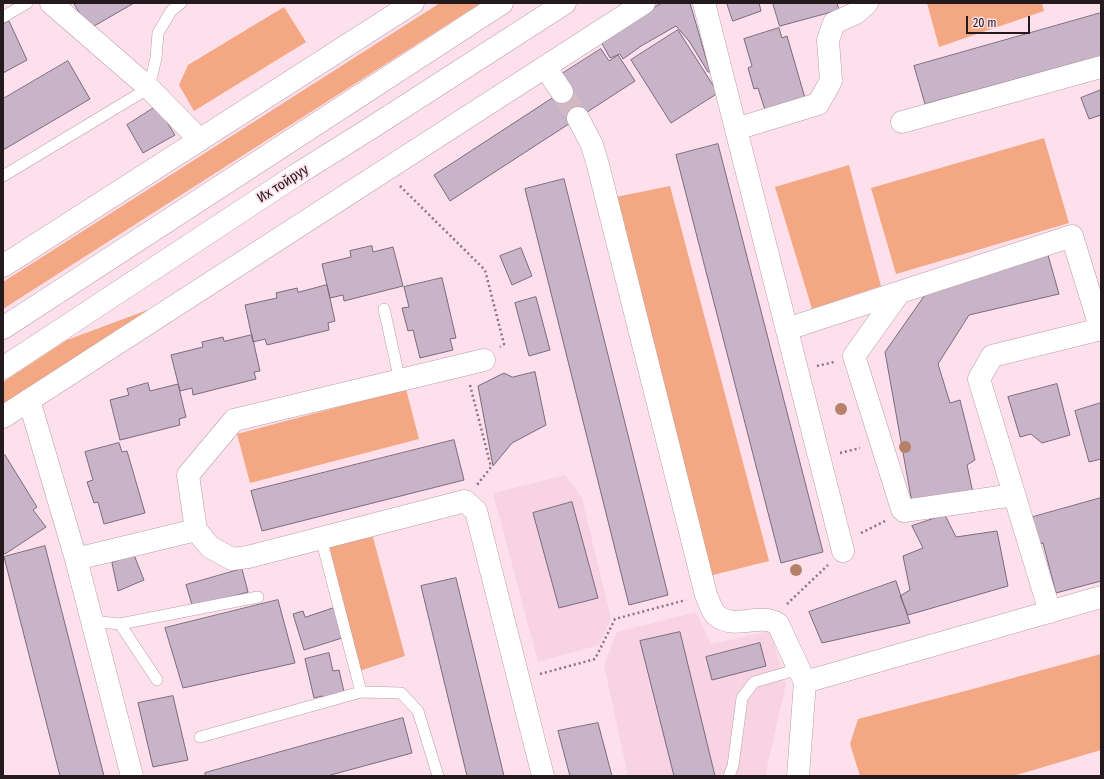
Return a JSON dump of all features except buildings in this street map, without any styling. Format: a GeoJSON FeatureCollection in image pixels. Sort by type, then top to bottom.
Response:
{"type":"FeatureCollection","features":[{"type":"Feature","properties":{"kind":"street"},"geometry":{"type":"LineString","coordinates":[[51,3],[149,88],[200,140]]}},
{"type":"Feature","properties":{"kind":"street"},"geometry":{"type":"LineString","coordinates":[[3,266],[413,3]]}},
{"type":"Feature","properties":{"kind":"street"},"geometry":{"type":"LineString","coordinates":[[3,328],[502,3]]}},
{"type":"Feature","properties":{"kind":"street","name":"Их тойруу"},"geometry":{"type":"LineString","coordinates":[[3,368],[299,173],[565,3]]}},
{"type":"Feature","properties":{"kind":"street"},"geometry":{"type":"LineString","coordinates":[[3,417],[644,3]]}},
{"type":"Feature","properties":{"kind":"street"},"geometry":{"type":"LineString","coordinates":[[704,3],[842,547]]}},
{"type":"Feature","properties":{"kind":"street"},"geometry":{"type":"LineString","coordinates":[[736,129],[818,104],[831,81],[828,40],[834,23],[856,13],[867,3]]}},
{"type":"Feature","properties":{"kind":"street"},"geometry":{"type":"LineString","coordinates":[[545,67],[562,92]]}},
{"type":"Feature","properties":{"kind":"street"},"geometry":{"type":"LineString","coordinates":[[902,122],[1101,67]]}},
{"type":"Feature","properties":{"kind":"street"},"geometry":{"type":"LineString","coordinates":[[578,118],[592,145],[598,165],[706,595],[715,614],[724,620],[739,622],[772,619],[778,624],[802,675],[798,776]]}},
{"type":"Feature","properties":{"kind":"street"},"geometry":{"type":"LineString","coordinates":[[787,328],[1072,236],[1101,329],[992,356],[979,379],[1050,612]]}},
{"type":"Feature","properties":{"kind":"street"},"geometry":{"type":"LineString","coordinates":[[899,293],[854,356],[880,442],[904,511],[1014,495]]}},
{"type":"Feature","properties":{"kind":"street"},"geometry":{"type":"LineString","coordinates":[[484,360],[234,420],[188,475],[196,530],[210,547],[232,559],[248,557],[465,501],[476,511],[543,776]]}},
{"type":"Feature","properties":{"kind":"street"},"geometry":{"type":"LineString","coordinates":[[29,400],[76,559],[132,776]]}},
{"type":"Feature","properties":{"kind":"street"},"geometry":{"type":"LineString","coordinates":[[76,559],[196,530]]}},
{"type":"Feature","properties":{"kind":"street"},"geometry":{"type":"LineString","coordinates":[[802,675],[1050,612],[1101,597]]}},
{"type":"Feature","properties":{"kind":"lane"},"geometry":{"type":"LineString","coordinates":[[3,16],[27,3]]}},
{"type":"Feature","properties":{"kind":"lane"},"geometry":{"type":"LineString","coordinates":[[3,176],[149,88],[156,58],[158,33],[171,11],[181,3]]}},
{"type":"Feature","properties":{"kind":"lane"},"geometry":{"type":"LineString","coordinates":[[384,309],[400,380]]}},
{"type":"Feature","properties":{"kind":"lane"},"geometry":{"type":"LineString","coordinates":[[321,538],[361,692]]}},
{"type":"Feature","properties":{"kind":"lane"},"geometry":{"type":"LineString","coordinates":[[92,621],[120,624],[258,596]]}},
{"type":"Feature","properties":{"kind":"lane"},"geometry":{"type":"LineString","coordinates":[[120,624],[157,680]]}},
{"type":"Feature","properties":{"kind":"lane"},"geometry":{"type":"LineString","coordinates":[[729,776],[733,766],[742,698],[754,682],[802,675]]}},
{"type":"Feature","properties":{"kind":"lane"},"geometry":{"type":"LineString","coordinates":[[200,737],[361,692],[401,693],[418,711],[438,776]]}},
{"type":"Feature","properties":{"kind":"path"},"geometry":{"type":"LineString","coordinates":[[385,170],[485,270],[504,344],[484,360],[470,384],[491,467],[465,501]]}},
{"type":"Feature","properties":{"kind":"path"},"geometry":{"type":"LineString","coordinates":[[797,371],[854,356]]}},
{"type":"Feature","properties":{"kind":"path"},"geometry":{"type":"LineString","coordinates":[[820,459],[880,442]]}},
{"type":"Feature","properties":{"kind":"path"},"geometry":{"type":"LineString","coordinates":[[772,619],[842,547],[904,511]]}},
{"type":"Feature","properties":{"kind":"path"},"geometry":{"type":"LineString","coordinates":[[519,679],[595,659],[615,619],[706,595]]}},
{"type":"Feature","properties":{"kind":"shaded area"},"geometry":{"type":"Polygon","coordinates":[[[440,3],[481,3],[3,309],[3,282],[440,3]]]}},
{"type":"Feature","properties":{"kind":"shaded area"},"geometry":{"type":"Polygon","coordinates":[[[927,3],[1042,3],[1044,11],[939,47],[927,3]]]}},
{"type":"Feature","properties":{"kind":"shaded area"},"geometry":{"type":"Polygon","coordinates":[[[284,7],[306,42],[194,111],[179,85],[188,65],[284,7]]]}},
{"type":"Feature","properties":{"kind":"shaded area"},"geometry":{"type":"Polygon","coordinates":[[[1044,138],[1069,223],[896,274],[871,188],[1044,138]]]}},
{"type":"Feature","properties":{"kind":"shaded area"},"geometry":{"type":"Polygon","coordinates":[[[849,165],[881,286],[812,309],[775,187],[849,165]]]}},
{"type":"Feature","properties":{"kind":"shaded area"},"geometry":{"type":"Polygon","coordinates":[[[670,186],[769,561],[709,576],[616,197],[670,186]]]}},
{"type":"Feature","properties":{"kind":"shaded area"},"geometry":{"type":"Polygon","coordinates":[[[161,305],[3,409],[3,382],[67,340],[161,305]]]}},
{"type":"Feature","properties":{"kind":"shaded area"},"geometry":{"type":"Polygon","coordinates":[[[406,389],[419,439],[250,483],[237,434],[406,389]]]}},
{"type":"Feature","properties":{"kind":"shaded area"},"geometry":{"type":"Polygon","coordinates":[[[565,475],[582,498],[611,619],[599,645],[538,662],[493,493],[565,475]]]}},
{"type":"Feature","properties":{"kind":"shaded area"},"geometry":{"type":"Polygon","coordinates":[[[371,530],[405,656],[359,671],[325,541],[371,530]]]}},
{"type":"Feature","properties":{"kind":"shaded area"},"geometry":{"type":"Polygon","coordinates":[[[696,612],[711,644],[770,631],[786,684],[765,776],[628,776],[604,665],[617,632],[696,612]]]}},
{"type":"Feature","properties":{"kind":"shaded area"},"geometry":{"type":"Polygon","coordinates":[[[1101,654],[1101,750],[1013,776],[860,776],[850,744],[858,719],[1101,654]]]}},
{"type":"Feature","properties":{"kind":"tunnel"},"geometry":{"type":"LineString","coordinates":[[562,92],[578,118]]}}]}
